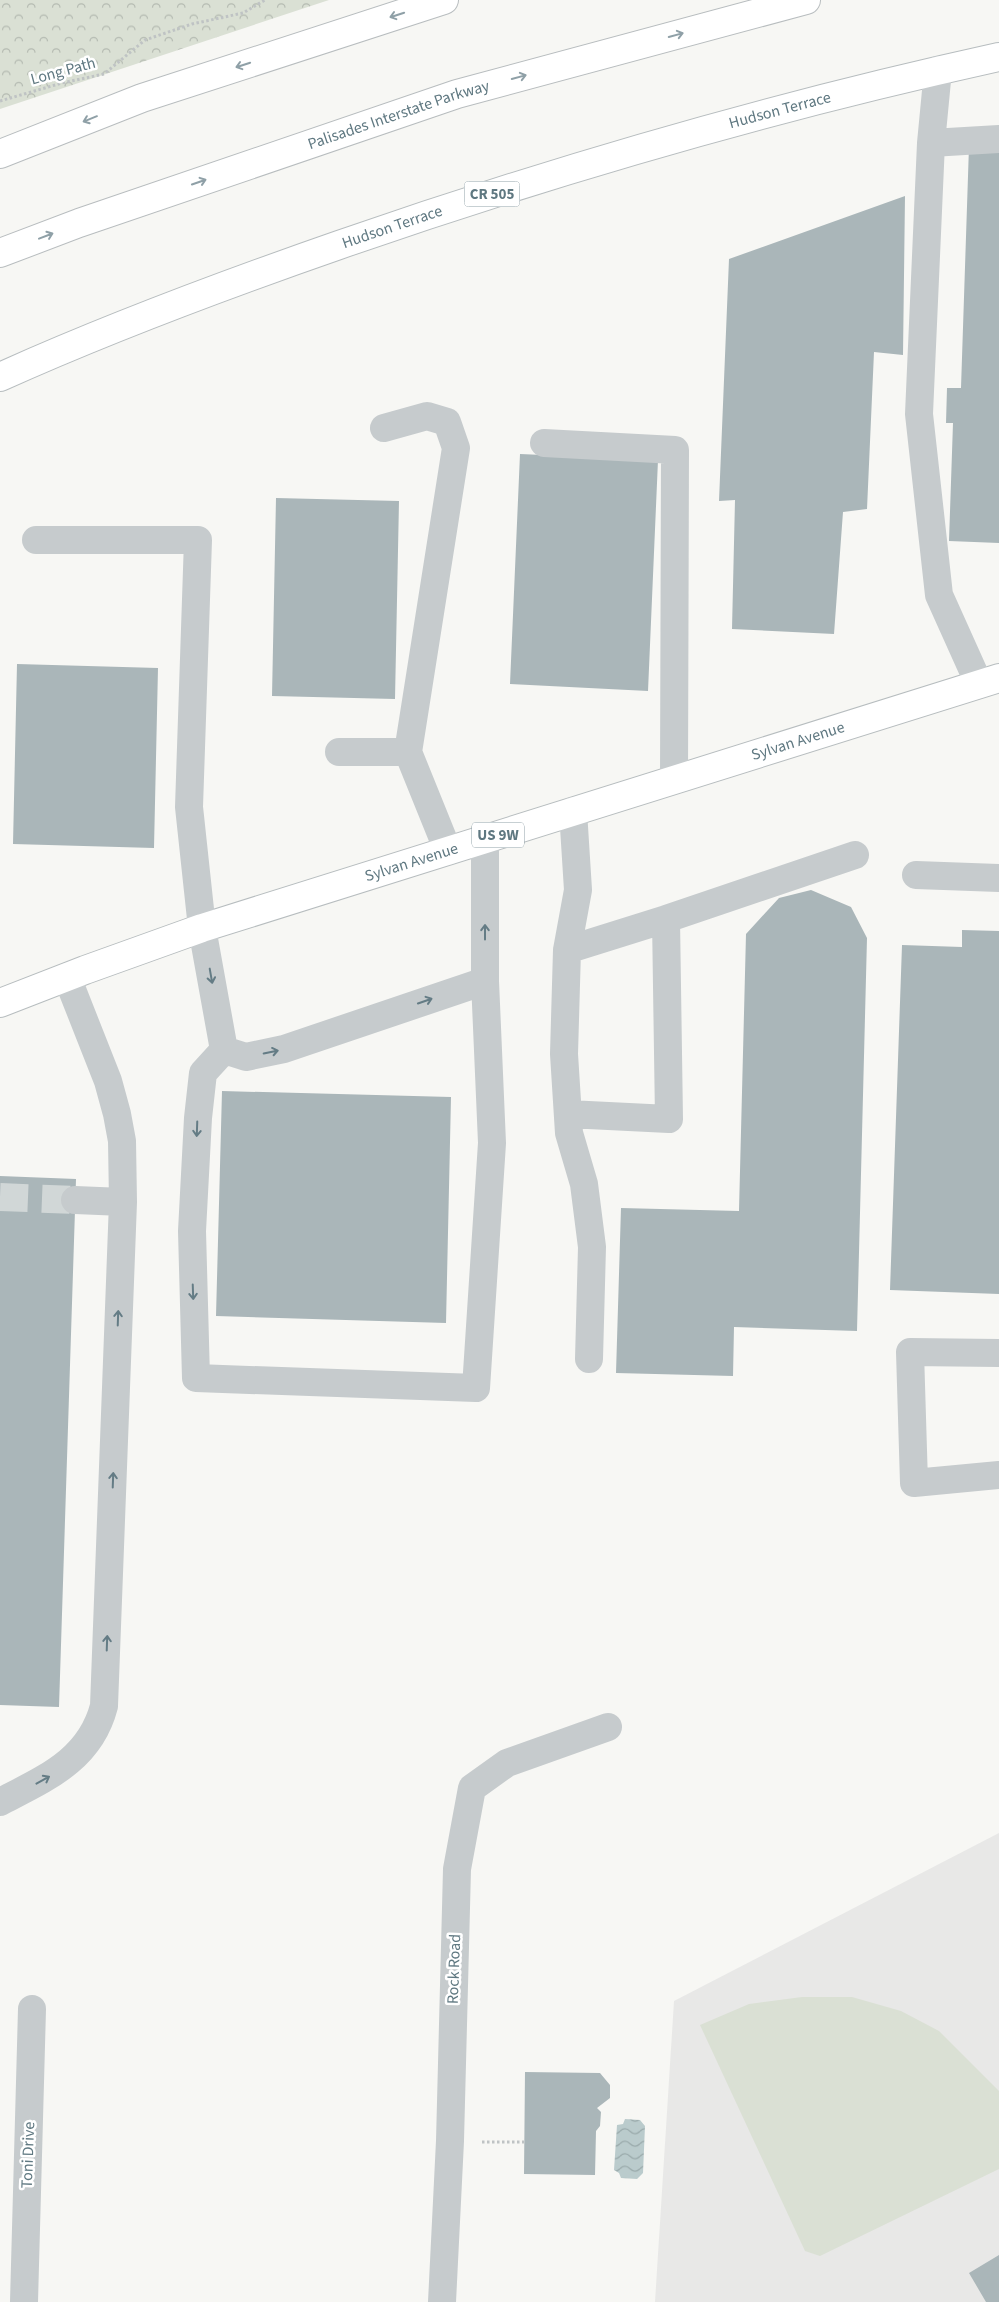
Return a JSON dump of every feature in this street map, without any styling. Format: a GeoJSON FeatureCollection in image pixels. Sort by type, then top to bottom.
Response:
{"type":"FeatureCollection","features":[{"type":"Feature","properties":{"kind":"main road"},"geometry":{"type":"LineString","coordinates":[[0,154],[142,98],[444,0]]}},
{"type":"Feature","properties":{"kind":"main road","name":"Palisades Interstate Parkway"},"geometry":{"type":"LineString","coordinates":[[0,253],[79,223],[457,94],[806,0]]}},
{"type":"Feature","properties":{"kind":"main road","name":"Hudson Terrace"},"geometry":{"type":"LineString","coordinates":[[0,377],[107,330],[224,286],[428,214],[634,150],[843,94],[999,57]]}},
{"type":"Feature","properties":{"kind":"main road","name":"Sylvan Avenue"},"geometry":{"type":"LineString","coordinates":[[0,1003],[67,976],[202,928],[989,681]]}},
{"type":"Feature","properties":{"kind":"street"},"geometry":{"type":"LineString","coordinates":[[938,70],[931,143],[919,414],[939,595],[989,681]]}},
{"type":"Feature","properties":{"kind":"street"},"geometry":{"type":"LineString","coordinates":[[931,143],[999,139]]}},
{"type":"Feature","properties":{"kind":"street"},"geometry":{"type":"LineString","coordinates":[[384,428],[427,416],[447,422],[456,448],[408,752],[448,851]]}},
{"type":"Feature","properties":{"kind":"street"},"geometry":{"type":"LineString","coordinates":[[544,443],[675,450],[674,779]]}},
{"type":"Feature","properties":{"kind":"street"},"geometry":{"type":"LineString","coordinates":[[36,540],[198,540],[190,807],[202,928],[224,1050]]}},
{"type":"Feature","properties":{"kind":"street"},"geometry":{"type":"LineString","coordinates":[[339,752],[408,752]]}},
{"type":"Feature","properties":{"kind":"street"},"geometry":{"type":"LineString","coordinates":[[573,811],[578,890],[567,950],[564,1054],[569,1133],[584,1184],[592,1247],[589,1359]]}},
{"type":"Feature","properties":{"kind":"street"},"geometry":{"type":"LineString","coordinates":[[224,1050],[203,1073],[198,1118],[192,1231],[196,1378],[476,1388],[492,1143],[485,981],[485,839]]}},
{"type":"Feature","properties":{"kind":"street"},"geometry":{"type":"LineString","coordinates":[[567,950],[666,919],[855,855]]}},
{"type":"Feature","properties":{"kind":"street"},"geometry":{"type":"LineString","coordinates":[[916,875],[999,878]]}},
{"type":"Feature","properties":{"kind":"street"},"geometry":{"type":"LineString","coordinates":[[568,1114],[669,1119],[666,919]]}},
{"type":"Feature","properties":{"kind":"street"},"geometry":{"type":"LineString","coordinates":[[0,1802],[49,1777],[66,1765],[86,1746],[95,1733],[104,1706],[123,1202],[122,1141],[108,1081],[67,976]]}},
{"type":"Feature","properties":{"kind":"street"},"geometry":{"type":"LineString","coordinates":[[224,1050],[246,1057],[284,1049],[485,981]]}},
{"type":"Feature","properties":{"kind":"street"},"geometry":{"type":"LineString","coordinates":[[75,1200],[123,1202]]}},
{"type":"Feature","properties":{"kind":"street"},"geometry":{"type":"LineString","coordinates":[[999,1353],[910,1352],[914,1483],[999,1475]]}},
{"type":"Feature","properties":{"kind":"street","name":"Rock Road"},"geometry":{"type":"LineString","coordinates":[[442,2302],[450,2141],[457,1869],[472,1788],[507,1763],[608,1727]]}},
{"type":"Feature","properties":{"kind":"street","name":"Toni Drive"},"geometry":{"type":"LineString","coordinates":[[24,2302],[32,2009]]}},
{"type":"Feature","properties":{"kind":"path","name":"Long Path"},"geometry":{"type":"LineString","coordinates":[[0,102],[62,83],[104,74],[145,40],[192,24],[243,13],[265,0]]}},
{"type":"Feature","properties":{"kind":"path"},"geometry":{"type":"LineString","coordinates":[[450,2141],[524,2142]]}},
{"type":"Feature","properties":{"kind":"shaded area"},"geometry":{"type":"Polygon","coordinates":[[[999,1833],[999,2302],[655,2302],[674,2001],[999,1833]]]}},
{"type":"Feature","properties":{"kind":"green space"},"geometry":{"type":"Polygon","coordinates":[[[0,0],[329,0],[0,109],[0,0]]]}},
{"type":"Feature","properties":{"kind":"green space"},"geometry":{"type":"Polygon","coordinates":[[[802,1997],[852,1997],[901,2011],[939,2031],[999,2091],[999,2169],[820,2256],[805,2251],[700,2025],[749,2004],[802,1997]]]}},
{"type":"Feature","properties":{"kind":"water"},"geometry":{"type":"Polygon","coordinates":[[[625,2119],[640,2120],[645,2126],[643,2173],[637,2179],[621,2178],[619,2173],[614,2170],[617,2125],[623,2124],[625,2119]]]}},
{"type":"Feature","properties":{"kind":"building"},"geometry":{"type":"Polygon","coordinates":[[[969,146],[999,148],[999,543],[949,541],[953,423],[946,423],[947,388],[961,388],[969,146]]]}},
{"type":"Feature","properties":{"kind":"building"},"geometry":{"type":"Polygon","coordinates":[[[905,196],[903,355],[874,352],[867,509],[843,512],[834,634],[732,629],[735,500],[719,501],[729,259],[905,196]]]}},
{"type":"Feature","properties":{"kind":"building"},"geometry":{"type":"Polygon","coordinates":[[[520,454],[658,460],[648,691],[510,684],[520,454]]]}},
{"type":"Feature","properties":{"kind":"building"},"geometry":{"type":"Polygon","coordinates":[[[276,498],[399,501],[395,699],[272,696],[276,498]]]}},
{"type":"Feature","properties":{"kind":"building"},"geometry":{"type":"Polygon","coordinates":[[[17,664],[158,668],[154,848],[13,844],[17,664]]]}},
{"type":"Feature","properties":{"kind":"building"},"geometry":{"type":"Polygon","coordinates":[[[811,890],[851,907],[867,938],[857,1331],[734,1327],[733,1376],[616,1373],[621,1208],[739,1211],[746,934],[779,898],[811,890]]]}},
{"type":"Feature","properties":{"kind":"building"},"geometry":{"type":"Polygon","coordinates":[[[962,930],[999,931],[999,1294],[890,1290],[902,945],[962,947],[962,930]]]}},
{"type":"Feature","properties":{"kind":"building"},"geometry":{"type":"Polygon","coordinates":[[[222,1091],[451,1097],[446,1323],[216,1316],[222,1091]]]}},
{"type":"Feature","properties":{"kind":"building"},"geometry":{"type":"Polygon","coordinates":[[[0,1176],[76,1179],[59,1707],[0,1705],[0,1176]]]}},
{"type":"Feature","properties":{"kind":"building"},"geometry":{"type":"Polygon","coordinates":[[[525,2072],[600,2073],[610,2085],[610,2098],[597,2108],[601,2112],[600,2126],[596,2131],[595,2175],[524,2174],[525,2072]]]}},
{"type":"Feature","properties":{"kind":"building"},"geometry":{"type":"Polygon","coordinates":[[[999,2255],[999,2302],[986,2302],[969,2273],[999,2255]]]}},
{"type":"Feature","properties":{"kind":"tunnel"},"geometry":{"type":"LineString","coordinates":[[0,1197],[75,1200]]}}]}
